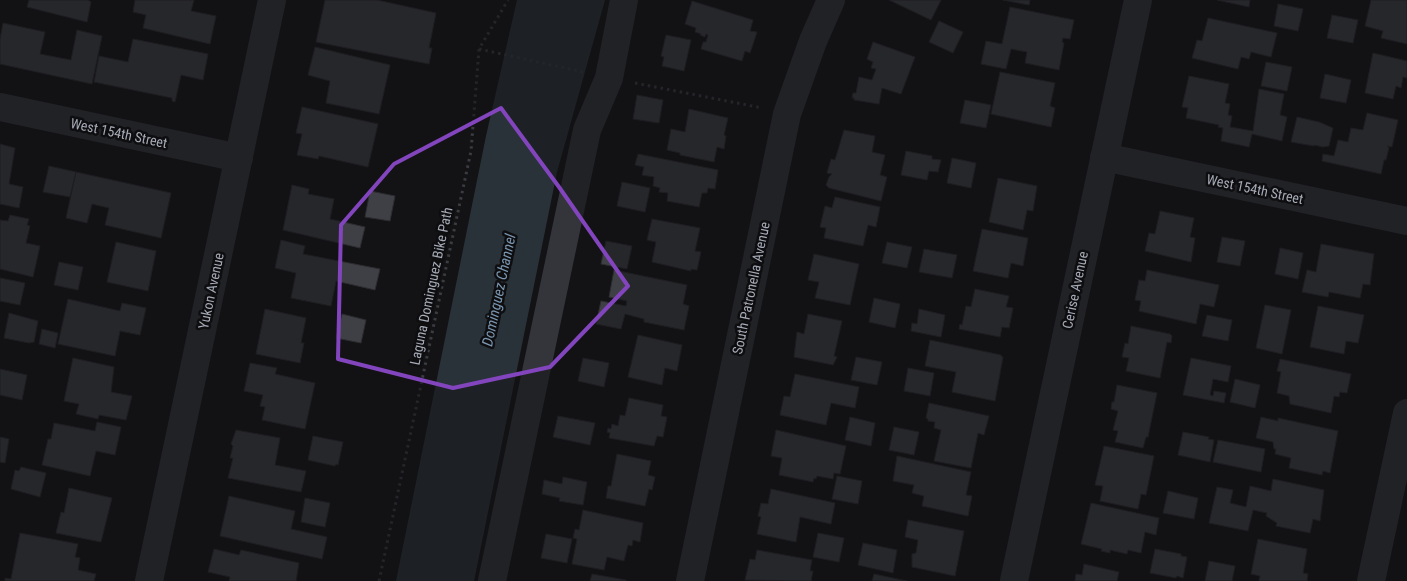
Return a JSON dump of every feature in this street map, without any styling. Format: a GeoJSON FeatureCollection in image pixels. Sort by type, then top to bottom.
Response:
{"type":"FeatureCollection","features":[{"type":"Feature","properties":{"kind":"street","name":"Yukon Avenue"},"geometry":{"type":"LineString","coordinates":[[149,581],[272,0]]}},
{"type":"Feature","properties":{"kind":"street"},"geometry":{"type":"LineString","coordinates":[[492,581],[587,130],[607,77],[624,0]]}},
{"type":"Feature","properties":{"kind":"street","name":"South Patronella Avenue"},"geometry":{"type":"LineString","coordinates":[[690,581],[787,114],[813,41],[831,0]]}},
{"type":"Feature","properties":{"kind":"street","name":"Cerise Avenue"},"geometry":{"type":"LineString","coordinates":[[1014,581],[1138,0]]}},
{"type":"Feature","properties":{"kind":"street","name":"West 154th Street"},"geometry":{"type":"LineString","coordinates":[[0,107],[238,158]]}},
{"type":"Feature","properties":{"kind":"street","name":"West 154th Street"},"geometry":{"type":"LineString","coordinates":[[1104,157],[1407,221]]}},
{"type":"Feature","properties":{"kind":"street"},"geometry":{"type":"LineString","coordinates":[[1371,581],[1407,414]]}},
{"type":"Feature","properties":{"kind":"path","name":"Laguna Dominguez Bike Path"},"geometry":{"type":"LineString","coordinates":[[379,581],[471,151],[479,50],[508,0]]}},
{"type":"Feature","properties":{"kind":"path"},"geometry":{"type":"LineString","coordinates":[[479,50],[787,114]]}},
{"type":"Feature","properties":{"kind":"highlighted area"},"geometry":{"type":"Polygon","coordinates":[[[501,108],[628,286],[550,367],[453,388],[338,359],[341,225],[394,164],[501,108]]]}},
{"type":"Feature","properties":{"kind":"water","name":"Dominguez Channel"},"geometry":{"type":"Polygon","coordinates":[[[517,0],[605,0],[557,172],[474,581],[396,581],[486,136],[517,0]]]}},
{"type":"Feature","properties":{"kind":"building"},"geometry":{"type":"Polygon","coordinates":[[[29,0],[88,0],[91,2],[87,22],[27,7],[29,0]]]}},
{"type":"Feature","properties":{"kind":"building"},"geometry":{"type":"Polygon","coordinates":[[[135,0],[194,0],[191,11],[216,16],[210,44],[143,28],[146,15],[133,12],[135,0]]]}},
{"type":"Feature","properties":{"kind":"building"},"geometry":{"type":"Polygon","coordinates":[[[325,0],[377,0],[436,13],[429,48],[432,48],[429,64],[316,42],[325,0]]]}},
{"type":"Feature","properties":{"kind":"building"},"geometry":{"type":"Polygon","coordinates":[[[889,0],[941,0],[931,20],[889,0]]]}},
{"type":"Feature","properties":{"kind":"building"},"geometry":{"type":"Polygon","coordinates":[[[1003,0],[1030,0],[1029,5],[1003,0]]]}},
{"type":"Feature","properties":{"kind":"building"},"geometry":{"type":"Polygon","coordinates":[[[1217,0],[1250,0],[1249,7],[1217,0]]]}},
{"type":"Feature","properties":{"kind":"building"},"geometry":{"type":"Polygon","coordinates":[[[1371,0],[1407,0],[1407,44],[1381,38],[1383,31],[1365,26],[1371,0]]]}},
{"type":"Feature","properties":{"kind":"building"},"geometry":{"type":"Polygon","coordinates":[[[692,1],[753,20],[750,31],[757,32],[750,53],[745,51],[742,61],[701,49],[708,35],[706,34],[705,37],[700,35],[695,32],[696,28],[685,24],[692,1]]]}},
{"type":"Feature","properties":{"kind":"building"},"geometry":{"type":"Polygon","coordinates":[[[1278,4],[1303,9],[1298,31],[1274,26],[1278,4]]]}},
{"type":"Feature","properties":{"kind":"building"},"geometry":{"type":"Polygon","coordinates":[[[1010,7],[1074,20],[1070,39],[1063,38],[1062,42],[1064,43],[1059,70],[1025,63],[1027,52],[1011,49],[1006,69],[981,64],[986,41],[1002,44],[1010,7]]]}},
{"type":"Feature","properties":{"kind":"building"},"geometry":{"type":"Polygon","coordinates":[[[1332,15],[1358,20],[1353,43],[1327,38],[1332,15]]]}},
{"type":"Feature","properties":{"kind":"building"},"geometry":{"type":"Polygon","coordinates":[[[1208,18],[1277,33],[1271,57],[1251,52],[1249,59],[1241,57],[1238,69],[1192,58],[1197,40],[1202,41],[1208,18]]]}},
{"type":"Feature","properties":{"kind":"building"},"geometry":{"type":"Polygon","coordinates":[[[939,21],[963,32],[953,53],[929,42],[939,21]]]}},
{"type":"Feature","properties":{"kind":"building"},"geometry":{"type":"Polygon","coordinates":[[[3,23],[45,32],[40,54],[71,60],[77,30],[102,36],[92,84],[0,64],[0,39],[3,23]]]}},
{"type":"Feature","properties":{"kind":"building"},"geometry":{"type":"Polygon","coordinates":[[[666,35],[691,40],[684,71],[662,66],[664,57],[661,56],[666,35]]]}},
{"type":"Feature","properties":{"kind":"building"},"geometry":{"type":"Polygon","coordinates":[[[133,39],[208,54],[203,80],[181,75],[175,102],[172,101],[172,98],[94,82],[99,56],[128,62],[133,39]]]}},
{"type":"Feature","properties":{"kind":"building"},"geometry":{"type":"Polygon","coordinates":[[[873,42],[915,57],[901,94],[882,88],[879,104],[854,100],[852,98],[853,93],[856,93],[859,77],[872,80],[876,69],[871,68],[873,62],[867,59],[873,42]]]}},
{"type":"Feature","properties":{"kind":"building"},"geometry":{"type":"Polygon","coordinates":[[[315,47],[390,65],[379,114],[326,103],[330,81],[308,75],[315,47]]]}},
{"type":"Feature","properties":{"kind":"building"},"geometry":{"type":"Polygon","coordinates":[[[1373,53],[1407,61],[1407,78],[1403,77],[1401,88],[1396,86],[1393,99],[1365,93],[1373,53]]]}},
{"type":"Feature","properties":{"kind":"building"},"geometry":{"type":"Polygon","coordinates":[[[1266,62],[1292,67],[1287,91],[1261,86],[1266,62]]]}},
{"type":"Feature","properties":{"kind":"building"},"geometry":{"type":"Polygon","coordinates":[[[1000,72],[1055,83],[1050,106],[1055,108],[1051,127],[991,114],[1000,72]]]}},
{"type":"Feature","properties":{"kind":"building"},"geometry":{"type":"Polygon","coordinates":[[[1325,74],[1351,80],[1346,103],[1320,98],[1325,74]]]}},
{"type":"Feature","properties":{"kind":"building"},"geometry":{"type":"Polygon","coordinates":[[[1189,76],[1229,84],[1225,103],[1230,104],[1228,115],[1232,116],[1230,127],[1253,131],[1259,89],[1284,94],[1280,115],[1287,117],[1282,141],[1252,134],[1249,147],[1221,141],[1223,128],[1218,127],[1219,125],[1186,118],[1188,108],[1182,107],[1189,76]]]}},
{"type":"Feature","properties":{"kind":"building"},"geometry":{"type":"Polygon","coordinates":[[[637,95],[663,100],[659,123],[633,119],[637,95]]]}},
{"type":"Feature","properties":{"kind":"building"},"geometry":{"type":"Polygon","coordinates":[[[965,100],[991,105],[986,128],[960,123],[965,100]]]}},
{"type":"Feature","properties":{"kind":"building"},"geometry":{"type":"Polygon","coordinates":[[[302,107],[378,124],[368,167],[319,156],[318,159],[297,155],[302,134],[296,133],[302,107]]]}},
{"type":"Feature","properties":{"kind":"building"},"geometry":{"type":"Polygon","coordinates":[[[689,109],[728,118],[724,135],[726,136],[724,149],[717,147],[714,162],[680,155],[680,153],[667,150],[671,129],[685,132],[689,109]]]}},
{"type":"Feature","properties":{"kind":"building"},"geometry":{"type":"Polygon","coordinates":[[[1367,113],[1398,120],[1392,147],[1387,146],[1389,148],[1381,174],[1322,161],[1323,154],[1334,156],[1338,140],[1348,142],[1351,128],[1363,130],[1367,113]]]}},
{"type":"Feature","properties":{"kind":"building"},"geometry":{"type":"Polygon","coordinates":[[[1297,117],[1319,122],[1333,128],[1329,146],[1323,147],[1291,142],[1297,117]]]}},
{"type":"Feature","properties":{"kind":"building"},"geometry":{"type":"Polygon","coordinates":[[[844,130],[875,136],[872,152],[885,155],[880,175],[887,177],[881,201],[829,188],[826,185],[832,174],[827,173],[831,159],[835,160],[844,130]]]}},
{"type":"Feature","properties":{"kind":"building"},"geometry":{"type":"Polygon","coordinates":[[[0,144],[15,148],[9,184],[23,187],[19,208],[0,204],[0,144]]]}},
{"type":"Feature","properties":{"kind":"building"},"geometry":{"type":"Polygon","coordinates":[[[906,151],[932,156],[932,159],[941,160],[938,172],[929,171],[927,180],[901,175],[906,151]]]}},
{"type":"Feature","properties":{"kind":"building"},"geometry":{"type":"Polygon","coordinates":[[[638,154],[718,170],[715,189],[708,188],[707,193],[702,193],[699,207],[667,201],[668,193],[659,192],[660,188],[653,186],[654,177],[642,175],[644,167],[635,165],[638,154]]]}},
{"type":"Feature","properties":{"kind":"building"},"geometry":{"type":"Polygon","coordinates":[[[952,158],[976,163],[971,188],[947,183],[952,158]]]}},
{"type":"Feature","properties":{"kind":"building"},"geometry":{"type":"Polygon","coordinates":[[[49,166],[76,172],[70,197],[43,192],[49,166]]]}},
{"type":"Feature","properties":{"kind":"building"},"geometry":{"type":"Polygon","coordinates":[[[76,172],[171,193],[161,238],[105,225],[109,208],[92,204],[87,223],[66,218],[76,172]]]}},
{"type":"Feature","properties":{"kind":"building"},"geometry":{"type":"Polygon","coordinates":[[[998,178],[1037,186],[1033,211],[1027,210],[1023,230],[989,222],[998,178]]]}},
{"type":"Feature","properties":{"kind":"building"},"geometry":{"type":"Polygon","coordinates":[[[622,182],[650,188],[645,212],[617,206],[622,182]]]}},
{"type":"Feature","properties":{"kind":"building"},"geometry":{"type":"Polygon","coordinates":[[[292,185],[309,189],[308,194],[334,199],[330,219],[365,227],[360,248],[283,230],[292,185]]]}},
{"type":"Feature","properties":{"kind":"building"},"geometry":{"type":"Polygon","coordinates":[[[370,191],[395,196],[390,221],[365,217],[370,191]]]}},
{"type":"Feature","properties":{"kind":"building"},"geometry":{"type":"Polygon","coordinates":[[[835,197],[880,207],[876,227],[868,225],[863,246],[824,238],[826,228],[820,227],[825,206],[832,208],[835,197]]]}},
{"type":"Feature","properties":{"kind":"building"},"geometry":{"type":"Polygon","coordinates":[[[1160,211],[1194,218],[1190,237],[1195,238],[1191,262],[1145,251],[1149,233],[1155,234],[1160,211]]]}},
{"type":"Feature","properties":{"kind":"building"},"geometry":{"type":"Polygon","coordinates":[[[10,215],[29,219],[27,225],[30,226],[26,243],[40,246],[33,277],[0,269],[0,220],[8,221],[10,215]]]}},
{"type":"Feature","properties":{"kind":"building"},"geometry":{"type":"Polygon","coordinates":[[[652,219],[700,228],[695,251],[701,252],[697,270],[691,269],[691,271],[652,262],[656,242],[647,240],[652,219]]]}},
{"type":"Feature","properties":{"kind":"building"},"geometry":{"type":"Polygon","coordinates":[[[982,229],[1028,238],[1023,266],[1011,263],[1008,278],[973,271],[982,229]]]}},
{"type":"Feature","properties":{"kind":"building"},"geometry":{"type":"Polygon","coordinates":[[[1222,237],[1245,241],[1240,266],[1217,262],[1222,237]]]}},
{"type":"Feature","properties":{"kind":"building"},"geometry":{"type":"Polygon","coordinates":[[[281,240],[305,246],[303,254],[380,269],[375,290],[336,281],[331,306],[291,298],[296,273],[275,268],[281,240]]]}},
{"type":"Feature","properties":{"kind":"building"},"geometry":{"type":"Polygon","coordinates":[[[606,241],[632,246],[627,269],[601,264],[606,241]]]}},
{"type":"Feature","properties":{"kind":"building"},"geometry":{"type":"Polygon","coordinates":[[[116,242],[156,251],[148,291],[107,282],[116,242]]]}},
{"type":"Feature","properties":{"kind":"building"},"geometry":{"type":"Polygon","coordinates":[[[887,242],[912,247],[907,268],[882,263],[887,242]]]}},
{"type":"Feature","properties":{"kind":"building"},"geometry":{"type":"Polygon","coordinates":[[[1321,244],[1374,254],[1370,285],[1363,284],[1360,298],[1329,292],[1328,297],[1302,292],[1307,270],[1316,272],[1321,244]]]}},
{"type":"Feature","properties":{"kind":"building"},"geometry":{"type":"Polygon","coordinates":[[[1280,248],[1303,253],[1298,279],[1275,274],[1280,248]]]}},
{"type":"Feature","properties":{"kind":"building"},"geometry":{"type":"Polygon","coordinates":[[[924,249],[957,255],[952,278],[919,272],[924,249]]]}},
{"type":"Feature","properties":{"kind":"building"},"geometry":{"type":"Polygon","coordinates":[[[814,254],[859,264],[850,305],[815,298],[819,282],[808,280],[814,254]]]}},
{"type":"Feature","properties":{"kind":"building"},"geometry":{"type":"Polygon","coordinates":[[[59,262],[83,267],[78,290],[54,285],[59,262]]]}},
{"type":"Feature","properties":{"kind":"building"},"geometry":{"type":"Polygon","coordinates":[[[614,270],[687,285],[683,304],[689,306],[684,330],[644,322],[644,319],[625,314],[621,329],[596,324],[601,301],[626,306],[627,301],[609,297],[614,270]]]}},
{"type":"Feature","properties":{"kind":"building"},"geometry":{"type":"Polygon","coordinates":[[[1147,270],[1219,285],[1214,307],[1200,304],[1196,324],[1139,311],[1141,301],[1135,300],[1139,280],[1145,281],[1147,270]]]}},
{"type":"Feature","properties":{"kind":"building"},"geometry":{"type":"Polygon","coordinates":[[[0,278],[25,283],[20,305],[0,301],[0,278]]]}},
{"type":"Feature","properties":{"kind":"building"},"geometry":{"type":"Polygon","coordinates":[[[975,289],[1009,296],[1006,307],[1013,308],[1009,328],[1002,327],[1000,337],[959,329],[960,324],[962,325],[966,306],[971,307],[975,289]]]}},
{"type":"Feature","properties":{"kind":"building"},"geometry":{"type":"Polygon","coordinates":[[[874,298],[900,304],[895,328],[869,322],[874,298]]]}},
{"type":"Feature","properties":{"kind":"building"},"geometry":{"type":"Polygon","coordinates":[[[68,299],[120,311],[122,303],[146,308],[140,335],[120,331],[115,356],[58,344],[68,299]]]}},
{"type":"Feature","properties":{"kind":"building"},"geometry":{"type":"Polygon","coordinates":[[[1265,305],[1291,310],[1282,354],[1256,348],[1265,305]]]}},
{"type":"Feature","properties":{"kind":"building"},"geometry":{"type":"Polygon","coordinates":[[[1318,306],[1364,315],[1358,343],[1346,341],[1344,354],[1310,347],[1318,306]]]}},
{"type":"Feature","properties":{"kind":"building"},"geometry":{"type":"Polygon","coordinates":[[[265,309],[306,318],[301,343],[304,343],[300,363],[256,354],[265,309]]]}},
{"type":"Feature","properties":{"kind":"building"},"geometry":{"type":"Polygon","coordinates":[[[919,309],[945,315],[941,337],[911,331],[912,323],[917,324],[919,309]]]}},
{"type":"Feature","properties":{"kind":"building"},"geometry":{"type":"Polygon","coordinates":[[[9,313],[38,321],[34,342],[29,343],[4,338],[9,313]]]}},
{"type":"Feature","properties":{"kind":"building"},"geometry":{"type":"Polygon","coordinates":[[[342,314],[366,320],[361,343],[336,338],[342,314]]]}},
{"type":"Feature","properties":{"kind":"building"},"geometry":{"type":"Polygon","coordinates":[[[808,314],[842,321],[834,356],[837,357],[833,365],[794,357],[797,332],[804,334],[808,314]]]}},
{"type":"Feature","properties":{"kind":"building"},"geometry":{"type":"Polygon","coordinates":[[[1207,315],[1232,320],[1228,341],[1202,336],[1207,315]]]}},
{"type":"Feature","properties":{"kind":"building"},"geometry":{"type":"Polygon","coordinates":[[[1131,326],[1172,336],[1171,343],[1167,342],[1160,378],[1126,371],[1129,358],[1122,357],[1125,343],[1128,344],[1131,326]]]}},
{"type":"Feature","properties":{"kind":"building"},"geometry":{"type":"Polygon","coordinates":[[[42,329],[58,333],[55,348],[39,344],[42,329]]]}},
{"type":"Feature","properties":{"kind":"building"},"geometry":{"type":"Polygon","coordinates":[[[638,335],[682,345],[677,371],[665,368],[662,385],[628,377],[638,335]]]}},
{"type":"Feature","properties":{"kind":"building"},"geometry":{"type":"Polygon","coordinates":[[[930,340],[1001,355],[1003,357],[995,401],[952,392],[956,372],[925,366],[930,340]]]}},
{"type":"Feature","properties":{"kind":"building"},"geometry":{"type":"Polygon","coordinates":[[[856,357],[882,362],[877,385],[851,380],[856,357]]]}},
{"type":"Feature","properties":{"kind":"building"},"geometry":{"type":"Polygon","coordinates":[[[73,358],[114,367],[111,392],[132,396],[126,420],[99,415],[98,419],[76,414],[79,404],[64,401],[73,358]]]}},
{"type":"Feature","properties":{"kind":"building"},"geometry":{"type":"Polygon","coordinates":[[[583,358],[609,363],[604,387],[578,381],[583,358]]]}},
{"type":"Feature","properties":{"kind":"building"},"geometry":{"type":"Polygon","coordinates":[[[1191,358],[1231,366],[1228,382],[1213,379],[1210,395],[1213,396],[1214,391],[1226,393],[1224,403],[1183,395],[1191,358]]]}},
{"type":"Feature","properties":{"kind":"building"},"geometry":{"type":"Polygon","coordinates":[[[1280,359],[1351,374],[1347,393],[1340,392],[1339,397],[1334,396],[1331,413],[1290,404],[1289,396],[1277,393],[1281,372],[1277,371],[1280,359]]]}},
{"type":"Feature","properties":{"kind":"building"},"geometry":{"type":"Polygon","coordinates":[[[250,363],[277,368],[275,374],[315,383],[305,429],[262,420],[265,407],[260,406],[263,395],[244,391],[250,363]]]}},
{"type":"Feature","properties":{"kind":"building"},"geometry":{"type":"Polygon","coordinates":[[[908,368],[934,373],[930,396],[904,391],[908,368]]]}},
{"type":"Feature","properties":{"kind":"building"},"geometry":{"type":"Polygon","coordinates":[[[0,369],[27,375],[22,400],[0,395],[0,369]]]}},
{"type":"Feature","properties":{"kind":"building"},"geometry":{"type":"Polygon","coordinates":[[[795,374],[859,387],[855,408],[831,403],[826,425],[780,415],[784,396],[790,397],[795,374]]]}},
{"type":"Feature","properties":{"kind":"building"},"geometry":{"type":"Polygon","coordinates":[[[1235,379],[1260,385],[1255,408],[1230,402],[1235,379]]]}},
{"type":"Feature","properties":{"kind":"building"},"geometry":{"type":"Polygon","coordinates":[[[1117,385],[1157,393],[1148,437],[1146,437],[1143,448],[1115,442],[1118,431],[1113,430],[1118,411],[1111,409],[1117,385]]]}},
{"type":"Feature","properties":{"kind":"building"},"geometry":{"type":"Polygon","coordinates":[[[629,398],[663,405],[661,416],[667,417],[663,437],[657,436],[654,446],[609,438],[608,428],[611,429],[612,424],[618,426],[620,415],[625,416],[629,398]]]}},
{"type":"Feature","properties":{"kind":"building"},"geometry":{"type":"Polygon","coordinates":[[[929,403],[989,416],[984,435],[978,433],[971,468],[934,461],[941,430],[934,428],[935,422],[928,421],[926,418],[929,403]]]}},
{"type":"Feature","properties":{"kind":"building"},"geometry":{"type":"Polygon","coordinates":[[[558,416],[595,423],[590,445],[553,437],[558,416]]]}},
{"type":"Feature","properties":{"kind":"building"},"geometry":{"type":"Polygon","coordinates":[[[850,417],[875,423],[871,446],[845,440],[850,417]]]}},
{"type":"Feature","properties":{"kind":"building"},"geometry":{"type":"Polygon","coordinates":[[[1261,417],[1278,421],[1278,418],[1338,431],[1330,473],[1323,471],[1322,475],[1289,468],[1291,458],[1275,454],[1276,449],[1274,449],[1273,442],[1256,438],[1261,417]]]}},
{"type":"Feature","properties":{"kind":"building"},"geometry":{"type":"Polygon","coordinates":[[[97,422],[121,427],[115,455],[96,451],[90,476],[42,465],[48,439],[51,439],[54,423],[95,431],[97,422]]]}},
{"type":"Feature","properties":{"kind":"building"},"geometry":{"type":"Polygon","coordinates":[[[894,427],[919,432],[914,455],[889,450],[894,427]]]}},
{"type":"Feature","properties":{"kind":"building"},"geometry":{"type":"Polygon","coordinates":[[[236,430],[280,438],[275,465],[306,471],[301,492],[228,478],[233,458],[230,458],[233,446],[231,444],[236,430]]]}},
{"type":"Feature","properties":{"kind":"building"},"geometry":{"type":"Polygon","coordinates":[[[776,430],[846,446],[840,474],[834,473],[833,479],[817,476],[813,482],[779,475],[782,458],[771,456],[776,430]]]}},
{"type":"Feature","properties":{"kind":"building"},"geometry":{"type":"Polygon","coordinates":[[[1183,432],[1209,437],[1208,439],[1214,440],[1210,462],[1178,455],[1183,432]]]}},
{"type":"Feature","properties":{"kind":"building"},"geometry":{"type":"Polygon","coordinates":[[[313,436],[343,442],[338,465],[308,460],[313,436]]]}},
{"type":"Feature","properties":{"kind":"building"},"geometry":{"type":"Polygon","coordinates":[[[0,437],[9,439],[5,463],[0,462],[0,437]]]}},
{"type":"Feature","properties":{"kind":"building"},"geometry":{"type":"Polygon","coordinates":[[[1218,440],[1265,449],[1261,472],[1213,462],[1218,440]]]}},
{"type":"Feature","properties":{"kind":"building"},"geometry":{"type":"Polygon","coordinates":[[[1104,446],[1154,456],[1146,495],[1141,494],[1138,509],[1100,501],[1103,486],[1095,485],[1104,446]]]}},
{"type":"Feature","properties":{"kind":"building"},"geometry":{"type":"Polygon","coordinates":[[[617,454],[651,461],[648,475],[655,477],[652,490],[649,489],[645,506],[606,498],[608,486],[611,486],[617,454]]]}},
{"type":"Feature","properties":{"kind":"building"},"geometry":{"type":"Polygon","coordinates":[[[897,456],[971,472],[966,495],[972,496],[968,516],[922,506],[924,496],[912,493],[914,485],[893,481],[897,456]]]}},
{"type":"Feature","properties":{"kind":"building"},"geometry":{"type":"Polygon","coordinates":[[[21,467],[46,473],[40,497],[11,489],[15,470],[19,471],[21,467]]]}},
{"type":"Feature","properties":{"kind":"building"},"geometry":{"type":"Polygon","coordinates":[[[837,476],[862,481],[858,504],[832,499],[837,476]]]}},
{"type":"Feature","properties":{"kind":"building"},"geometry":{"type":"Polygon","coordinates":[[[563,477],[587,482],[583,505],[559,501],[560,498],[542,494],[544,480],[562,484],[563,477]]]}},
{"type":"Feature","properties":{"kind":"building"},"geometry":{"type":"Polygon","coordinates":[[[1273,479],[1324,490],[1320,521],[1313,519],[1310,533],[1276,526],[1277,523],[1266,516],[1267,513],[1253,510],[1248,531],[1209,523],[1217,487],[1233,490],[1230,503],[1246,507],[1250,486],[1271,491],[1273,479]]]}},
{"type":"Feature","properties":{"kind":"building"},"geometry":{"type":"Polygon","coordinates":[[[69,488],[112,498],[101,542],[56,533],[61,512],[64,513],[69,488]]]}},
{"type":"Feature","properties":{"kind":"building"},"geometry":{"type":"Polygon","coordinates":[[[771,489],[835,503],[831,524],[800,517],[796,542],[757,534],[761,517],[758,516],[761,503],[768,504],[771,489]]]}},
{"type":"Feature","properties":{"kind":"building"},"geometry":{"type":"Polygon","coordinates":[[[1168,491],[1198,498],[1194,519],[1163,513],[1168,491]]]}},
{"type":"Feature","properties":{"kind":"building"},"geometry":{"type":"Polygon","coordinates":[[[229,496],[295,511],[291,529],[327,537],[322,559],[220,536],[229,496]]]}},
{"type":"Feature","properties":{"kind":"building"},"geometry":{"type":"Polygon","coordinates":[[[305,498],[330,503],[325,527],[301,522],[305,498]]]}},
{"type":"Feature","properties":{"kind":"building"},"geometry":{"type":"Polygon","coordinates":[[[1091,503],[1159,518],[1156,535],[1145,532],[1141,553],[1128,550],[1127,554],[1110,550],[1110,553],[1081,544],[1091,503]]]}},
{"type":"Feature","properties":{"kind":"building"},"geometry":{"type":"Polygon","coordinates":[[[583,510],[643,523],[640,542],[633,540],[632,546],[628,545],[624,561],[607,557],[604,570],[572,564],[577,539],[573,538],[575,529],[579,530],[583,510]]]}},
{"type":"Feature","properties":{"kind":"building"},"geometry":{"type":"Polygon","coordinates":[[[908,520],[964,531],[955,576],[912,567],[912,554],[916,553],[918,540],[905,537],[908,520]]]}},
{"type":"Feature","properties":{"kind":"building"},"geometry":{"type":"Polygon","coordinates":[[[20,533],[78,544],[75,557],[80,558],[78,570],[96,574],[94,581],[5,581],[5,578],[11,579],[20,533]]]}},
{"type":"Feature","properties":{"kind":"building"},"geometry":{"type":"Polygon","coordinates":[[[818,533],[844,538],[839,562],[813,557],[818,533]]]}},
{"type":"Feature","properties":{"kind":"building"},"geometry":{"type":"Polygon","coordinates":[[[546,534],[572,539],[567,563],[541,558],[546,534]]]}},
{"type":"Feature","properties":{"kind":"building"},"geometry":{"type":"Polygon","coordinates":[[[1258,539],[1307,549],[1303,573],[1308,574],[1307,581],[1259,581],[1260,576],[1251,574],[1258,539]]]}},
{"type":"Feature","properties":{"kind":"building"},"geometry":{"type":"Polygon","coordinates":[[[863,543],[897,550],[893,573],[858,565],[863,543]]]}},
{"type":"Feature","properties":{"kind":"building"},"geometry":{"type":"Polygon","coordinates":[[[214,549],[239,555],[241,550],[299,563],[296,581],[229,581],[230,577],[208,572],[214,549]]]}},
{"type":"Feature","properties":{"kind":"building"},"geometry":{"type":"Polygon","coordinates":[[[1155,549],[1187,557],[1183,578],[1150,573],[1155,549]]]}},
{"type":"Feature","properties":{"kind":"building"},"geometry":{"type":"Polygon","coordinates":[[[757,550],[812,560],[810,571],[813,571],[811,581],[745,580],[750,559],[755,560],[757,550]]]}},
{"type":"Feature","properties":{"kind":"building"},"geometry":{"type":"Polygon","coordinates":[[[1209,561],[1235,566],[1232,581],[1205,581],[1209,561]]]}},
{"type":"Feature","properties":{"kind":"building"},"geometry":{"type":"Polygon","coordinates":[[[1084,564],[1119,572],[1117,581],[1075,581],[1076,574],[1082,575],[1084,564]]]}},
{"type":"Feature","properties":{"kind":"building"},"geometry":{"type":"Polygon","coordinates":[[[592,574],[626,580],[626,581],[590,581],[592,574]]]}},
{"type":"Feature","properties":{"kind":"building"},"geometry":{"type":"Polygon","coordinates":[[[874,574],[907,581],[872,581],[874,574]]]}}]}
